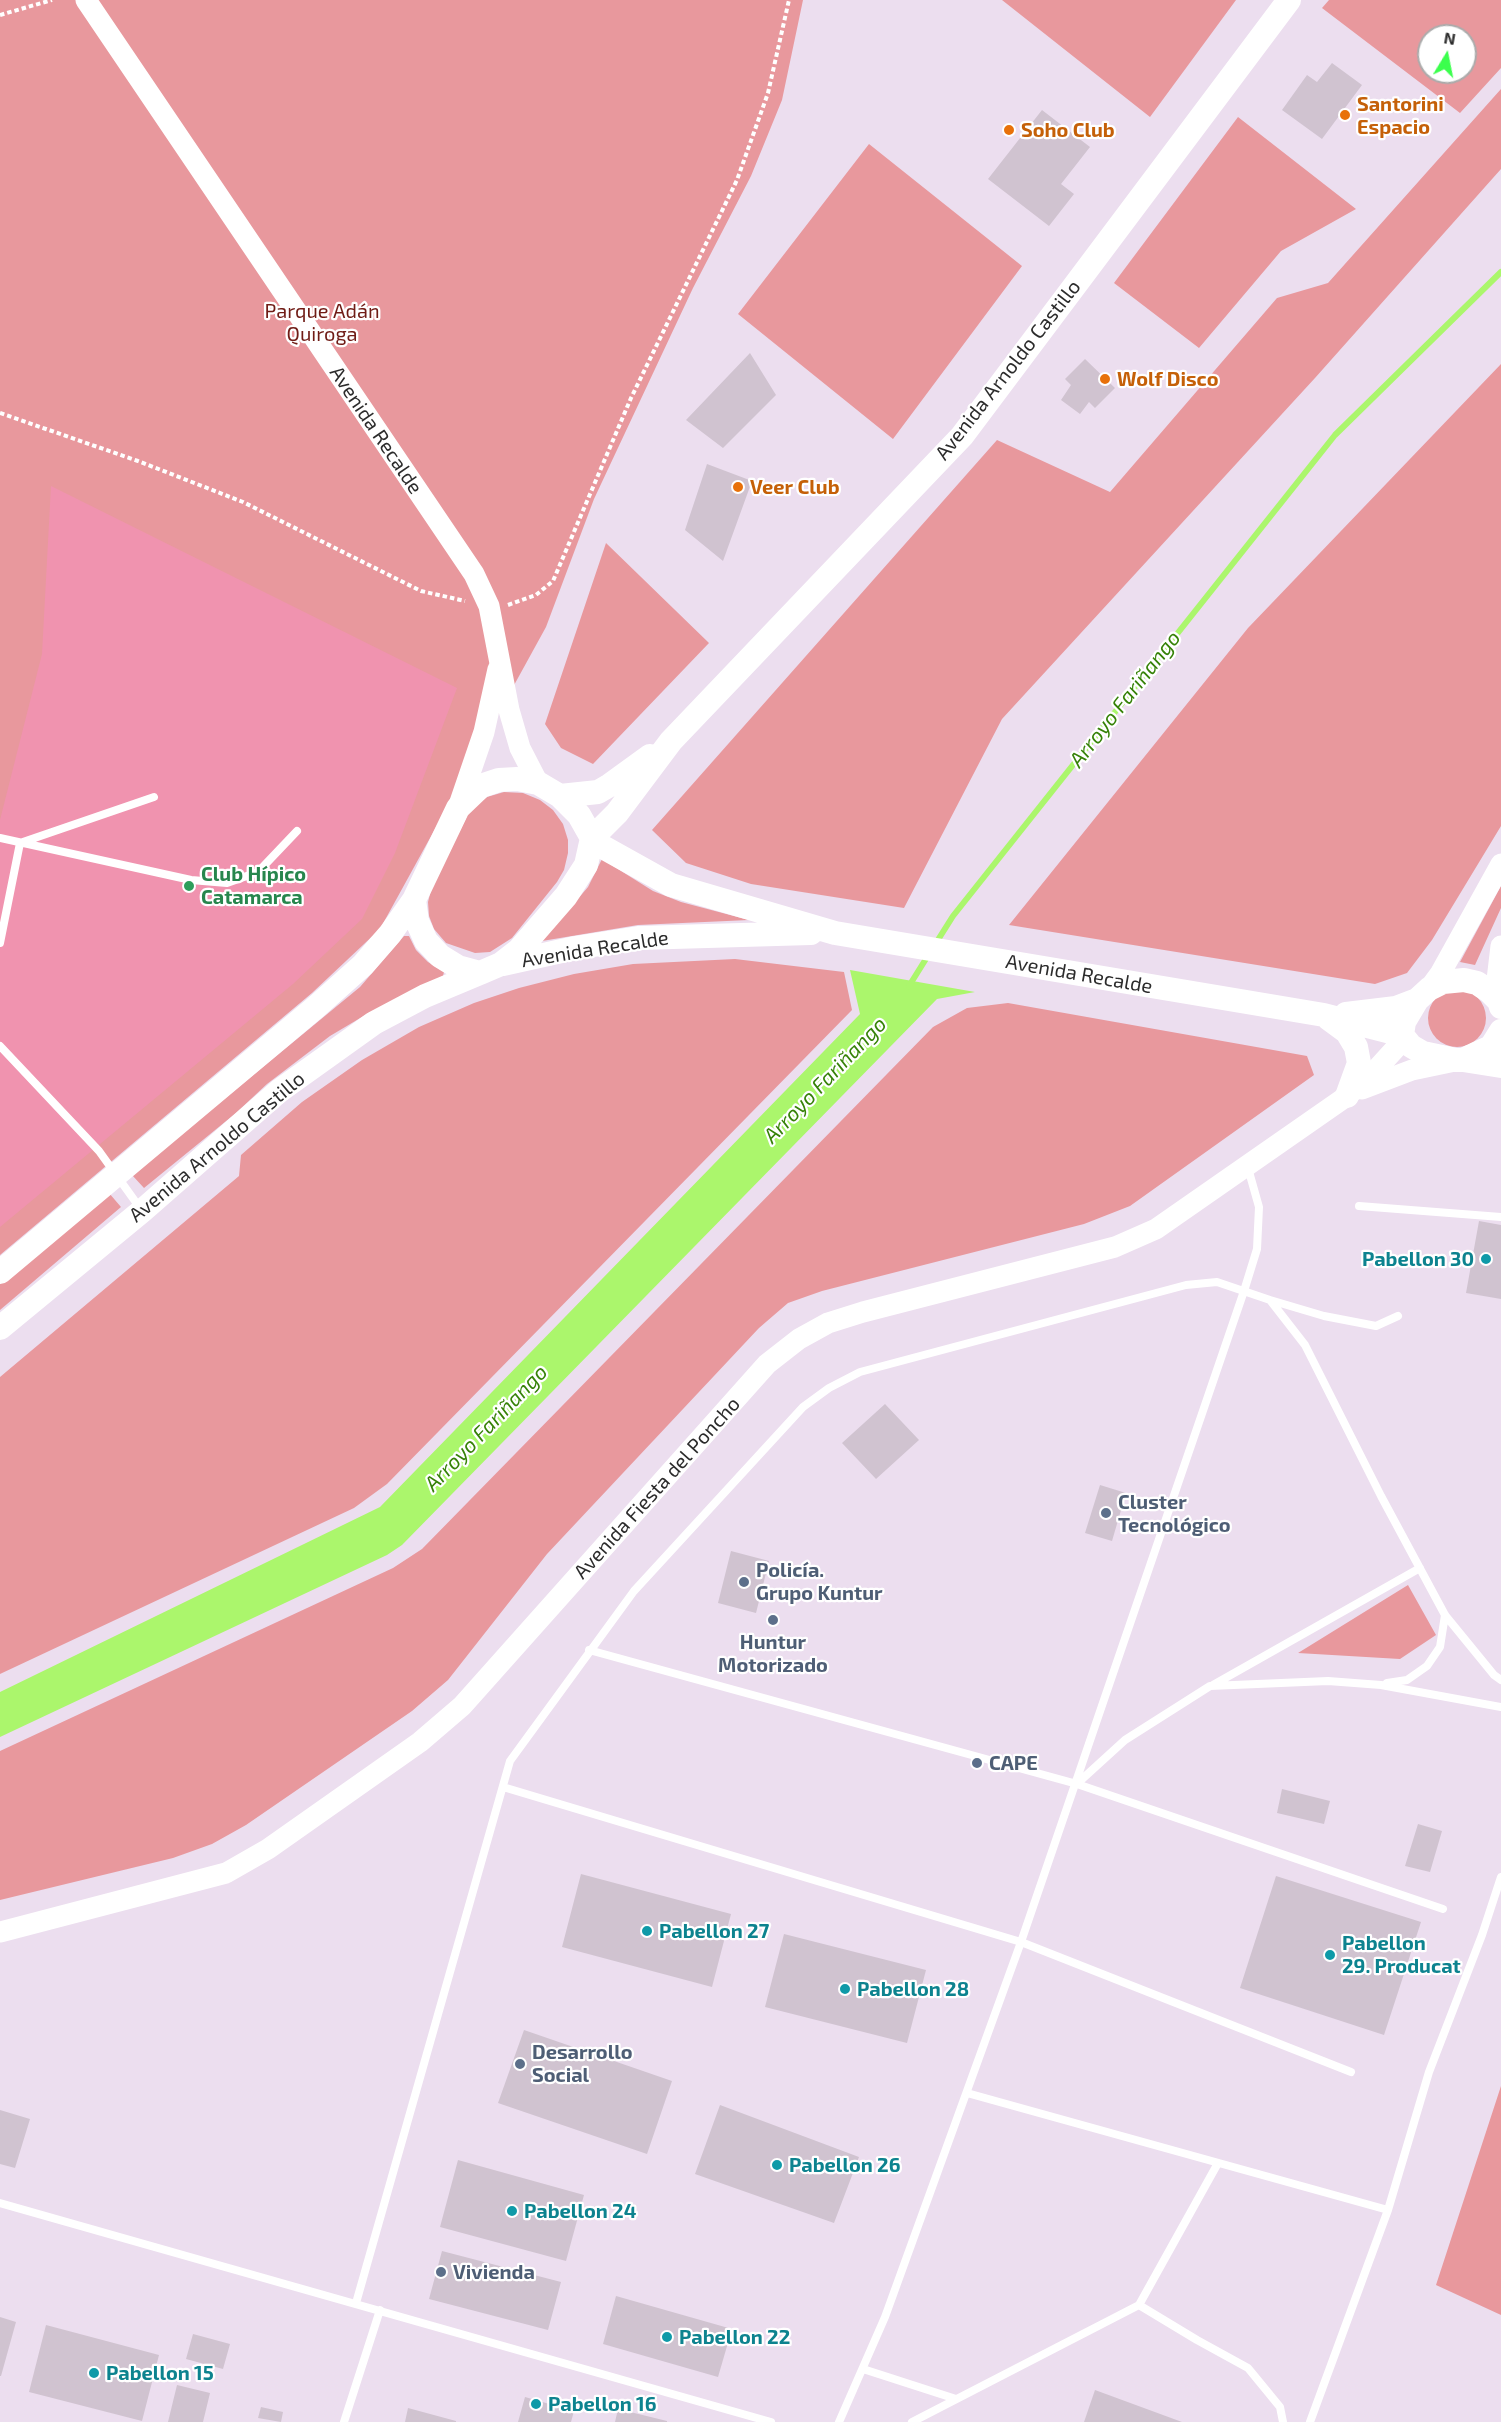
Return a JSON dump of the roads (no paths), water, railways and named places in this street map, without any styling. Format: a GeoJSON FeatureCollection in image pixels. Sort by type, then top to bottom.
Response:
{"type":"FeatureCollection","features":[{"type":"Feature","properties":{"kind":"main road","name":"Avenida Arnoldo Castillo"},"geometry":{"type":"LineString","coordinates":[[592,840],[616,813],[671,741],[962,436],[1289,0]]}},
{"type":"Feature","properties":{"kind":"main road","name":"Avenida Arnoldo Castillo"},"geometry":{"type":"LineString","coordinates":[[560,796],[598,792],[671,741]]}},
{"type":"Feature","properties":{"kind":"main road"},"geometry":{"type":"LineString","coordinates":[[0,1272],[363,965],[390,934],[414,900],[458,808],[482,786],[499,780],[517,779],[538,783],[560,796],[579,816],[592,840],[585,866],[567,896],[519,950],[490,969],[458,967],[440,956],[426,941],[417,921],[414,900]]}},
{"type":"Feature","properties":{"kind":"main road","name":"Avenida Recalde"},"geometry":{"type":"LineString","coordinates":[[592,840],[671,885],[835,933],[1324,1015],[1403,1037],[1422,1053],[1460,1060]]}},
{"type":"Feature","properties":{"kind":"main road","name":"Avenida Recalde"},"geometry":{"type":"LineString","coordinates":[[490,969],[575,948],[638,938],[835,933]]}},
{"type":"Feature","properties":{"kind":"main road","name":"Avenida Arnoldo Castillo"},"geometry":{"type":"LineString","coordinates":[[0,1328],[142,1211],[279,1091],[374,1023],[425,996],[490,969]]}},
{"type":"Feature","properties":{"kind":"main road","name":"Avenida Recalde"},"geometry":{"type":"LineString","coordinates":[[1324,1015],[1359,1014],[1396,1008],[1443,982],[1464,980],[1477,983],[1500,1004]]}},
{"type":"Feature","properties":{"kind":"main road"},"geometry":{"type":"LineString","coordinates":[[1403,1037],[1404,1022],[1423,994]]}},
{"type":"Feature","properties":{"kind":"main road"},"geometry":{"type":"LineString","coordinates":[[1324,1015],[1347,1032],[1356,1047],[1359,1064],[1347,1096]]}},
{"type":"Feature","properties":{"kind":"main road"},"geometry":{"type":"LineString","coordinates":[[1460,1060],[1491,1047],[1501,1031]]}},
{"type":"Feature","properties":{"kind":"main road"},"geometry":{"type":"LineString","coordinates":[[1460,1060],[1501,1066]]}},
{"type":"Feature","properties":{"kind":"street","name":"Avenida Recalde"},"geometry":{"type":"LineString","coordinates":[[86,0],[474,574],[489,606],[520,748],[538,783]]}},
{"type":"Feature","properties":{"kind":"street","name":"Avenida Recalde"},"geometry":{"type":"LineString","coordinates":[[458,808],[484,732],[500,663]]}},
{"type":"Feature","properties":{"kind":"street"},"geometry":{"type":"LineString","coordinates":[[1423,994],[1440,974],[1501,864]]}},
{"type":"Feature","properties":{"kind":"street"},"geometry":{"type":"LineString","coordinates":[[1500,1004],[1497,980],[1501,945]]}},
{"type":"Feature","properties":{"kind":"street","name":"Avenida Fiesta del Poncho"},"geometry":{"type":"LineString","coordinates":[[0,1932],[226,1873],[268,1849],[420,1742],[462,1706],[767,1364],[799,1339],[828,1323],[863,1312],[1115,1247],[1156,1229],[1347,1096],[1391,1055],[1403,1037]]}},
{"type":"Feature","properties":{"kind":"street","name":"Avenida Fiesta del Poncho"},"geometry":{"type":"LineString","coordinates":[[1347,1096],[1412,1070],[1460,1060]]}},
{"type":"Feature","properties":{"kind":"lane"},"geometry":{"type":"LineString","coordinates":[[20,843],[154,797]]}},
{"type":"Feature","properties":{"kind":"lane"},"geometry":{"type":"LineString","coordinates":[[0,838],[191,880],[227,883],[258,872],[297,831]]}},
{"type":"Feature","properties":{"kind":"lane"},"geometry":{"type":"LineString","coordinates":[[0,943],[20,843]]}},
{"type":"Feature","properties":{"kind":"lane"},"geometry":{"type":"LineString","coordinates":[[0,1046],[99,1151],[142,1211]]}},
{"type":"Feature","properties":{"kind":"lane"},"geometry":{"type":"LineString","coordinates":[[839,2422],[885,2317],[1022,1942],[1244,1291],[1257,1249],[1259,1207],[1247,1165]]}},
{"type":"Feature","properties":{"kind":"lane"},"geometry":{"type":"LineString","coordinates":[[1359,1206],[1501,1217]]}},
{"type":"Feature","properties":{"kind":"lane"},"geometry":{"type":"LineString","coordinates":[[356,2303],[510,1761],[589,1650],[650,1574],[803,1407],[829,1388],[860,1372],[1186,1286],[1217,1282],[1324,1316],[1376,1326],[1398,1316]]}},
{"type":"Feature","properties":{"kind":"lane"},"geometry":{"type":"LineString","coordinates":[[1270,1300],[1305,1345],[1381,1496],[1445,1615],[1494,1675],[1501,1680]]}},
{"type":"Feature","properties":{"kind":"lane"},"geometry":{"type":"LineString","coordinates":[[1077,1784],[1125,1740],[1210,1686],[1420,1568]]}},
{"type":"Feature","properties":{"kind":"lane"},"geometry":{"type":"LineString","coordinates":[[1381,1684],[1407,1680],[1427,1666],[1440,1647],[1445,1615]]}},
{"type":"Feature","properties":{"kind":"lane"},"geometry":{"type":"LineString","coordinates":[[589,1650],[1077,1784],[1443,1909]]}},
{"type":"Feature","properties":{"kind":"lane"},"geometry":{"type":"LineString","coordinates":[[1210,1686],[1328,1681],[1381,1684],[1501,1707]]}},
{"type":"Feature","properties":{"kind":"lane"},"geometry":{"type":"LineString","coordinates":[[503,1787],[1022,1942],[1351,2072]]}},
{"type":"Feature","properties":{"kind":"lane"},"geometry":{"type":"LineString","coordinates":[[1310,2422],[1388,2210],[1429,2072],[1482,1935],[1501,1877]]}},
{"type":"Feature","properties":{"kind":"lane"},"geometry":{"type":"LineString","coordinates":[[967,2093],[1388,2210]]}},
{"type":"Feature","properties":{"kind":"lane"},"geometry":{"type":"LineString","coordinates":[[912,2422],[1139,2305],[1218,2163]]}},
{"type":"Feature","properties":{"kind":"lane"},"geometry":{"type":"LineString","coordinates":[[0,2203],[771,2422]]}},
{"type":"Feature","properties":{"kind":"lane"},"geometry":{"type":"LineString","coordinates":[[1139,2305],[1248,2368],[1280,2407],[1283,2422]]}},
{"type":"Feature","properties":{"kind":"lane"},"geometry":{"type":"LineString","coordinates":[[344,2422],[380,2310]]}},
{"type":"Feature","properties":{"kind":"lane"},"geometry":{"type":"LineString","coordinates":[[863,2369],[956,2399]]}},
{"type":"Feature","properties":{"kind":"water"},"geometry":{"type":"Polygon","coordinates":[[[850,970],[975,992],[937,999],[402,1545],[387,1555],[0,1737],[0,1692],[380,1507],[860,1014],[850,970]]]}},
{"type":"Feature","properties":{"kind":"waterway","name":"Arroyo Fariñango"},"geometry":{"type":"LineString","coordinates":[[936,943],[953,916],[1335,435],[1501,272]]}},
{"type":"Feature","properties":{"kind":"waterway","name":"Arroyo Fariñango"},"geometry":{"type":"LineString","coordinates":[[909,986],[929,954]]}},
{"type":"Feature","properties":{"kind":"place","name":"Santorini Espacio"},"geometry":{"type":"Point","coordinates":[1345,115]}},
{"type":"Feature","properties":{"kind":"place","name":"Soho Club"},"geometry":{"type":"Point","coordinates":[1009,130]}},
{"type":"Feature","properties":{"kind":"place","name":"Wolf Disco"},"geometry":{"type":"Point","coordinates":[1105,379]}},
{"type":"Feature","properties":{"kind":"place","name":"Veer Club"},"geometry":{"type":"Point","coordinates":[738,487]}},
{"type":"Feature","properties":{"kind":"place","name":"Club Hípico Catamarca"},"geometry":{"type":"Point","coordinates":[189,886]}},
{"type":"Feature","properties":{"kind":"place","name":"Pabellon 30"},"geometry":{"type":"Point","coordinates":[1486,1259]}},
{"type":"Feature","properties":{"kind":"place","name":"Cluster Tecnológico"},"geometry":{"type":"Point","coordinates":[1106,1513]}},
{"type":"Feature","properties":{"kind":"place","name":"Policía. Grupo Kuntur"},"geometry":{"type":"Point","coordinates":[744,1582]}},
{"type":"Feature","properties":{"kind":"place","name":"Huntur Motorizado"},"geometry":{"type":"Point","coordinates":[773,1620]}},
{"type":"Feature","properties":{"kind":"place","name":"CAPE"},"geometry":{"type":"Point","coordinates":[977,1763]}},
{"type":"Feature","properties":{"kind":"place","name":"Pabellon 27"},"geometry":{"type":"Point","coordinates":[647,1931]}},
{"type":"Feature","properties":{"kind":"place","name":"Pabellon 29. Producat"},"geometry":{"type":"Point","coordinates":[1330,1955]}},
{"type":"Feature","properties":{"kind":"place","name":"Pabellon 28"},"geometry":{"type":"Point","coordinates":[845,1989]}},
{"type":"Feature","properties":{"kind":"place","name":"Desarrollo Social"},"geometry":{"type":"Point","coordinates":[520,2064]}},
{"type":"Feature","properties":{"kind":"place","name":"Pabellon 26"},"geometry":{"type":"Point","coordinates":[777,2165]}},
{"type":"Feature","properties":{"kind":"place","name":"Pabellon 24"},"geometry":{"type":"Point","coordinates":[512,2211]}},
{"type":"Feature","properties":{"kind":"place","name":"Vivienda"},"geometry":{"type":"Point","coordinates":[441,2272]}},
{"type":"Feature","properties":{"kind":"place","name":"Pabellon 22"},"geometry":{"type":"Point","coordinates":[667,2337]}},
{"type":"Feature","properties":{"kind":"place","name":"Pabellon 15"},"geometry":{"type":"Point","coordinates":[94,2373]}},
{"type":"Feature","properties":{"kind":"place","name":"Pabellon 16"},"geometry":{"type":"Point","coordinates":[536,2404]}},
{"type":"Feature","properties":{"kind":"park label","name":"Parque Adán Quiroga"},"geometry":{"type":"Point","coordinates":[322,322]}}]}
